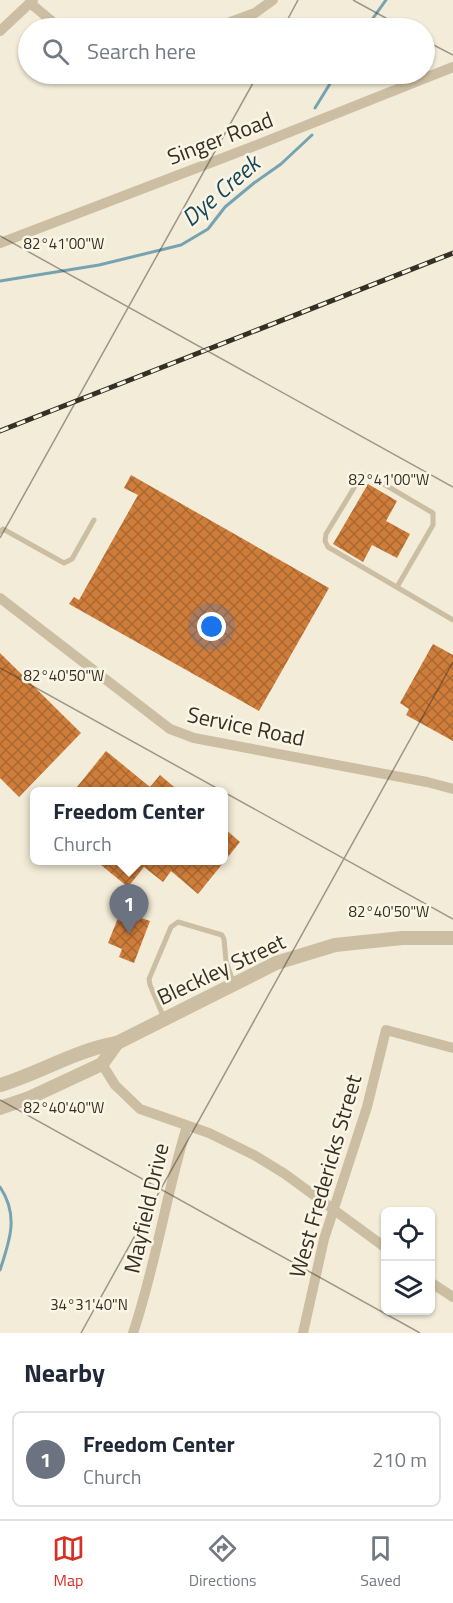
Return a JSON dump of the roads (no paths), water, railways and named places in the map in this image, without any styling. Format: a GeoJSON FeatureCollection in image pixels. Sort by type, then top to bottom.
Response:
{"type":"FeatureCollection","features":[{"type":"Feature","properties":{"kind":"street"},"geometry":{"type":"LineString","coordinates":[[241,18],[255,13],[273,0]]}},
{"type":"Feature","properties":{"kind":"street"},"geometry":{"type":"LineString","coordinates":[[0,31],[31,1],[49,18]]}},
{"type":"Feature","properties":{"kind":"street","name":"Singer Road"},"geometry":{"type":"LineString","coordinates":[[435,75],[453,68]]}},
{"type":"Feature","properties":{"kind":"street","name":"Singer Road"},"geometry":{"type":"LineString","coordinates":[[0,243],[412,84]]}},
{"type":"Feature","properties":{"kind":"street","name":"Service Road"},"geometry":{"type":"LineString","coordinates":[[0,598],[170,729],[194,738],[427,782],[453,789]]}},
{"type":"Feature","properties":{"kind":"street","name":"Bleckley Street"},"geometry":{"type":"LineString","coordinates":[[0,1085],[94,1047],[117,1042],[276,963],[335,945],[402,938],[453,938]]}},
{"type":"Feature","properties":{"kind":"street","name":"West Fredericks Street"},"geometry":{"type":"LineString","coordinates":[[303,1333],[332,1209],[367,1107],[386,1030],[453,1048]]}},
{"type":"Feature","properties":{"kind":"street","name":"Bleckley Street"},"geometry":{"type":"LineString","coordinates":[[102,1064],[117,1042]]}},
{"type":"Feature","properties":{"kind":"street"},"geometry":{"type":"LineString","coordinates":[[0,1108],[29,1098],[102,1064],[115,1085],[140,1109],[230,1142],[254,1155],[285,1174],[381,1244]]}},
{"type":"Feature","properties":{"kind":"street","name":"Mayfield Drive"},"geometry":{"type":"LineString","coordinates":[[133,1333],[146,1293],[172,1172],[187,1126]]}},
{"type":"Feature","properties":{"kind":"street"},"geometry":{"type":"LineString","coordinates":[[435,1285],[453,1297]]}},
{"type":"Feature","properties":{"kind":"lane"},"geometry":{"type":"LineString","coordinates":[[397,587],[432,525],[433,513],[370,476],[364,476],[326,534],[325,541],[328,547],[453,620]]}},
{"type":"Feature","properties":{"kind":"lane"},"geometry":{"type":"LineString","coordinates":[[0,532],[3,529],[64,563],[72,559],[94,520]]}},
{"type":"Feature","properties":{"kind":"lane"},"geometry":{"type":"LineString","coordinates":[[164,1018],[151,990],[149,979],[174,924],[178,922],[222,934],[226,961],[233,983]]}},
{"type":"Feature","properties":{"kind":"waterway","name":"Dye Creek"},"geometry":{"type":"LineString","coordinates":[[373,18],[386,0]]}},
{"type":"Feature","properties":{"kind":"waterway","name":"Dye Creek"},"geometry":{"type":"LineString","coordinates":[[315,108],[330,84]]}},
{"type":"Feature","properties":{"kind":"waterway","name":"Dye Creek"},"geometry":{"type":"LineString","coordinates":[[0,281],[99,265],[181,245],[208,229],[225,207],[281,164],[312,135]]}},
{"type":"Feature","properties":{"kind":"waterway"},"geometry":{"type":"LineString","coordinates":[[0,1187],[6,1197],[11,1218],[7,1248],[0,1270]]}},
{"type":"Feature","properties":{"kind":"railway"},"geometry":{"type":"LineString","coordinates":[[0,431],[453,253]]}},
{"type":"Feature","properties":{"kind":"place","name":"Freedom Center"},"geometry":{"type":"Point","coordinates":[129,934]}}]}
